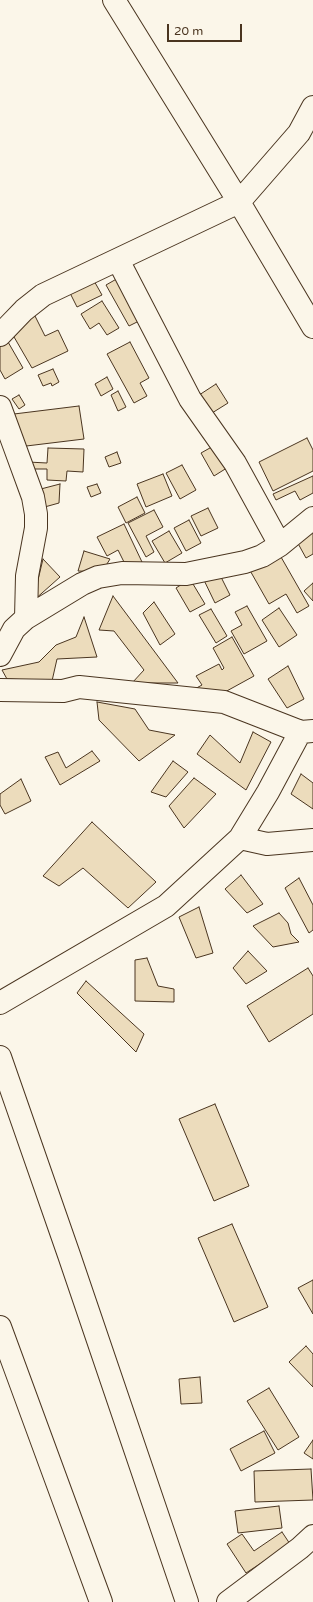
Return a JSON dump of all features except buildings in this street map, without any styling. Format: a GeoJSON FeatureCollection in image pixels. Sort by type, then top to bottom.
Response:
{"type":"FeatureCollection","features":[{"type":"Feature","properties":{"kind":"main road"},"geometry":{"type":"LineString","coordinates":[[114,0],[239,202],[313,326]]}},
{"type":"Feature","properties":{"kind":"main road"},"geometry":{"type":"LineString","coordinates":[[0,335],[24,310],[43,295],[239,202],[306,138],[313,107]]}},
{"type":"Feature","properties":{"kind":"main road"},"geometry":{"type":"LineString","coordinates":[[118,260],[190,399],[234,463],[280,545]]}},
{"type":"Feature","properties":{"kind":"main road"},"geometry":{"type":"LineString","coordinates":[[0,407],[33,497],[36,514],[36,528],[27,576],[26,618]]}},
{"type":"Feature","properties":{"kind":"main road"},"geometry":{"type":"LineString","coordinates":[[0,654],[14,630],[26,618],[82,584],[98,577],[122,573],[186,574],[251,560],[262,556],[280,545],[313,518]]}},
{"type":"Feature","properties":{"kind":"main road"},"geometry":{"type":"LineString","coordinates":[[0,690],[63,691],[79,687],[224,702],[307,732]]}},
{"type":"Feature","properties":{"kind":"main road"},"geometry":{"type":"LineString","coordinates":[[0,1003],[166,906],[240,838],[268,792],[298,736],[307,732]]}},
{"type":"Feature","properties":{"kind":"main road"},"geometry":{"type":"LineString","coordinates":[[240,838],[267,844],[313,840]]}},
{"type":"Feature","properties":{"kind":"main road"},"geometry":{"type":"LineString","coordinates":[[0,1057],[67,1247],[187,1602]]}},
{"type":"Feature","properties":{"kind":"main road"},"geometry":{"type":"LineString","coordinates":[[0,1327],[101,1602]]}},
{"type":"Feature","properties":{"kind":"main road"},"geometry":{"type":"LineString","coordinates":[[228,1602],[300,1548],[313,1536]]}}]}
